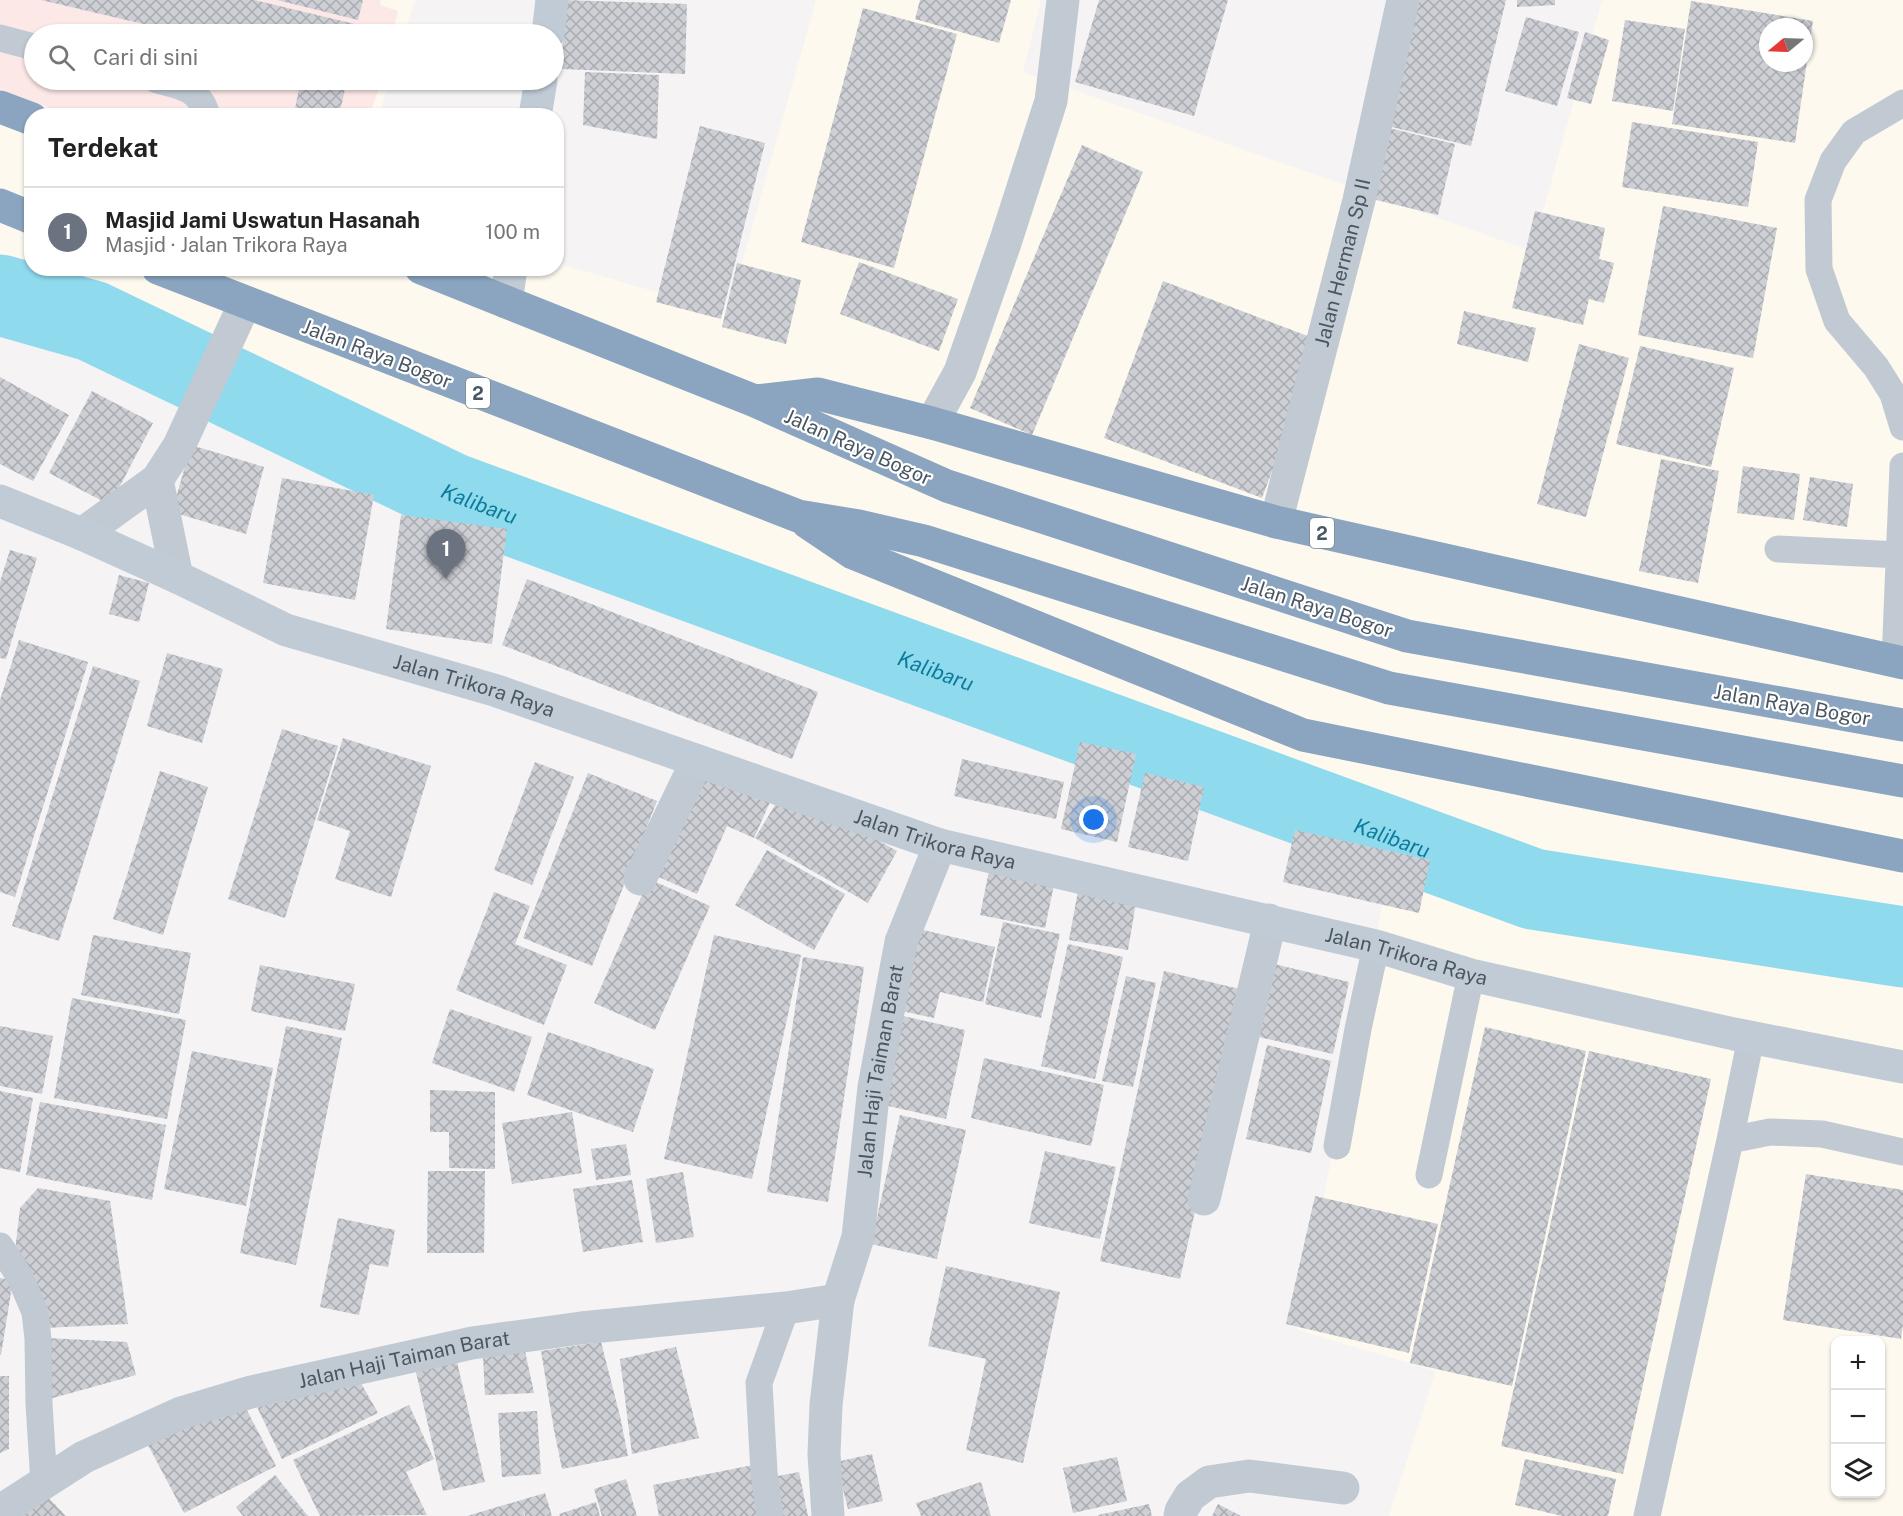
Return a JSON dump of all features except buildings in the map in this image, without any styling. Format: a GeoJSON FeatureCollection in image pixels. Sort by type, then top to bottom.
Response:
{"type":"FeatureCollection","features":[{"type":"Feature","properties":{"kind":"highway"},"geometry":{"type":"LineString","coordinates":[[0,107],[24,116]]}},
{"type":"Feature","properties":{"kind":"highway"},"geometry":{"type":"LineString","coordinates":[[0,205],[24,215]]}},
{"type":"Feature","properties":{"kind":"highway","name":"Jalan Raya Bogor"},"geometry":{"type":"LineString","coordinates":[[178,276],[798,516],[859,526],[924,541],[1389,688],[1903,781]]}},
{"type":"Feature","properties":{"kind":"highway","name":"Jalan Raya Bogor"},"geometry":{"type":"LineString","coordinates":[[441,276],[755,401],[947,486],[1407,636],[1903,725]]}},
{"type":"Feature","properties":{"kind":"highway","name":"Jalan Raya Bogor"},"geometry":{"type":"LineString","coordinates":[[755,401],[819,394],[932,423],[1276,522],[1899,662]]}},
{"type":"Feature","properties":{"kind":"highway","name":"Jalan Raya Bogor"},"geometry":{"type":"LineString","coordinates":[[798,516],[853,553],[1303,735],[1903,856]]}},
{"type":"Feature","properties":{"kind":"street"},"geometry":{"type":"LineString","coordinates":[[549,24],[552,0]]}},
{"type":"Feature","properties":{"kind":"street"},"geometry":{"type":"LineString","coordinates":[[932,423],[960,372],[1051,101],[1063,0]]}},
{"type":"Feature","properties":{"kind":"street","name":"Jalan Herman Sp II"},"geometry":{"type":"LineString","coordinates":[[1276,522],[1359,200],[1402,0]]}},
{"type":"Feature","properties":{"kind":"street"},"geometry":{"type":"LineString","coordinates":[[536,108],[539,90]]}},
{"type":"Feature","properties":{"kind":"street"},"geometry":{"type":"LineString","coordinates":[[506,302],[510,276]]}},
{"type":"Feature","properties":{"kind":"street"},"geometry":{"type":"LineString","coordinates":[[82,534],[157,480],[179,446],[245,303]]}},
{"type":"Feature","properties":{"kind":"street"},"geometry":{"type":"LineString","coordinates":[[157,480],[177,577]]}},
{"type":"Feature","properties":{"kind":"street","name":"Jalan Trikora Raya"},"geometry":{"type":"LineString","coordinates":[[0,501],[82,534],[286,630],[494,690],[940,845],[1376,946],[1472,975],[1751,1038],[1903,1067]]}},
{"type":"Feature","properties":{"kind":"street"},"geometry":{"type":"LineString","coordinates":[[640,879],[697,761]]}},
{"type":"Feature","properties":{"kind":"street","name":"Jalan Haji Taiman Barat"},"geometry":{"type":"LineString","coordinates":[[828,1516],[824,1454],[838,1300],[858,1237],[874,1087],[902,942],[940,845]]}},
{"type":"Feature","properties":{"kind":"street"},"geometry":{"type":"LineString","coordinates":[[1204,1199],[1269,920]]}},
{"type":"Feature","properties":{"kind":"street","name":"Jalan Haji Taiman Barat"},"geometry":{"type":"LineString","coordinates":[[0,1511],[84,1457],[181,1413],[251,1392],[472,1342],[581,1328],[786,1308],[838,1300]]}},
{"type":"Feature","properties":{"kind":"street"},"geometry":{"type":"LineString","coordinates":[[1180,1516],[1190,1496],[1209,1482],[1249,1476],[1344,1488]]}},
{"type":"Feature","properties":{"kind":"lane"},"geometry":{"type":"LineString","coordinates":[[0,38],[24,44]]}},
{"type":"Feature","properties":{"kind":"lane"},"geometry":{"type":"LineString","coordinates":[[190,90],[198,96],[203,108]]}},
{"type":"Feature","properties":{"kind":"lane"},"geometry":{"type":"LineString","coordinates":[[1903,103],[1854,132],[1833,161],[1818,200],[1820,269],[1837,321],[1876,367],[1893,394],[1903,427]]}},
{"type":"Feature","properties":{"kind":"lane"},"geometry":{"type":"LineString","coordinates":[[1899,662],[1903,466]]}},
{"type":"Feature","properties":{"kind":"lane"},"geometry":{"type":"LineString","coordinates":[[1778,549],[1900,555]]}},
{"type":"Feature","properties":{"kind":"lane"},"geometry":{"type":"LineString","coordinates":[[1337,1146],[1376,946]]}},
{"type":"Feature","properties":{"kind":"lane"},"geometry":{"type":"LineString","coordinates":[[1429,1175],[1472,975]]}},
{"type":"Feature","properties":{"kind":"lane"},"geometry":{"type":"LineString","coordinates":[[1647,1516],[1751,1038]]}},
{"type":"Feature","properties":{"kind":"lane"},"geometry":{"type":"LineString","coordinates":[[1730,1140],[1770,1132],[1822,1134],[1903,1152]]}},
{"type":"Feature","properties":{"kind":"lane"},"geometry":{"type":"LineString","coordinates":[[0,1246],[20,1277],[35,1312],[44,1483]]}},
{"type":"Feature","properties":{"kind":"lane"},"geometry":{"type":"LineString","coordinates":[[770,1516],[764,1472],[759,1383],[786,1308]]}},
{"type":"Feature","properties":{"kind":"shaded area"},"geometry":{"type":"Polygon","coordinates":[[[0,0],[415,0],[408,24],[24,24],[24,90],[387,90],[381,108],[24,108],[24,276],[564,276],[564,265],[728,313],[816,0],[1041,0],[1023,72],[1532,251],[1602,0],[1903,0],[1903,1516],[1389,1516],[1436,1371],[1297,1330],[1397,832],[959,689],[198,327],[0,277],[0,0]]]}},
{"type":"Feature","properties":{"kind":"shaded area"},"geometry":{"type":"Polygon","coordinates":[[[0,0],[381,0],[380,5],[398,11],[395,24],[24,24],[24,90],[378,90],[372,108],[49,108],[0,89],[0,0]]]}},
{"type":"Feature","properties":{"kind":"waterway","name":"Kalibaru"},"geometry":{"type":"LineString","coordinates":[[0,295],[92,321],[451,493],[1533,889],[1903,947]]}},
{"type":"Feature","properties":{"kind":"place","name":"Masjid Jami Uswatun Hasanah"},"geometry":{"type":"Point","coordinates":[446,579]}}]}
